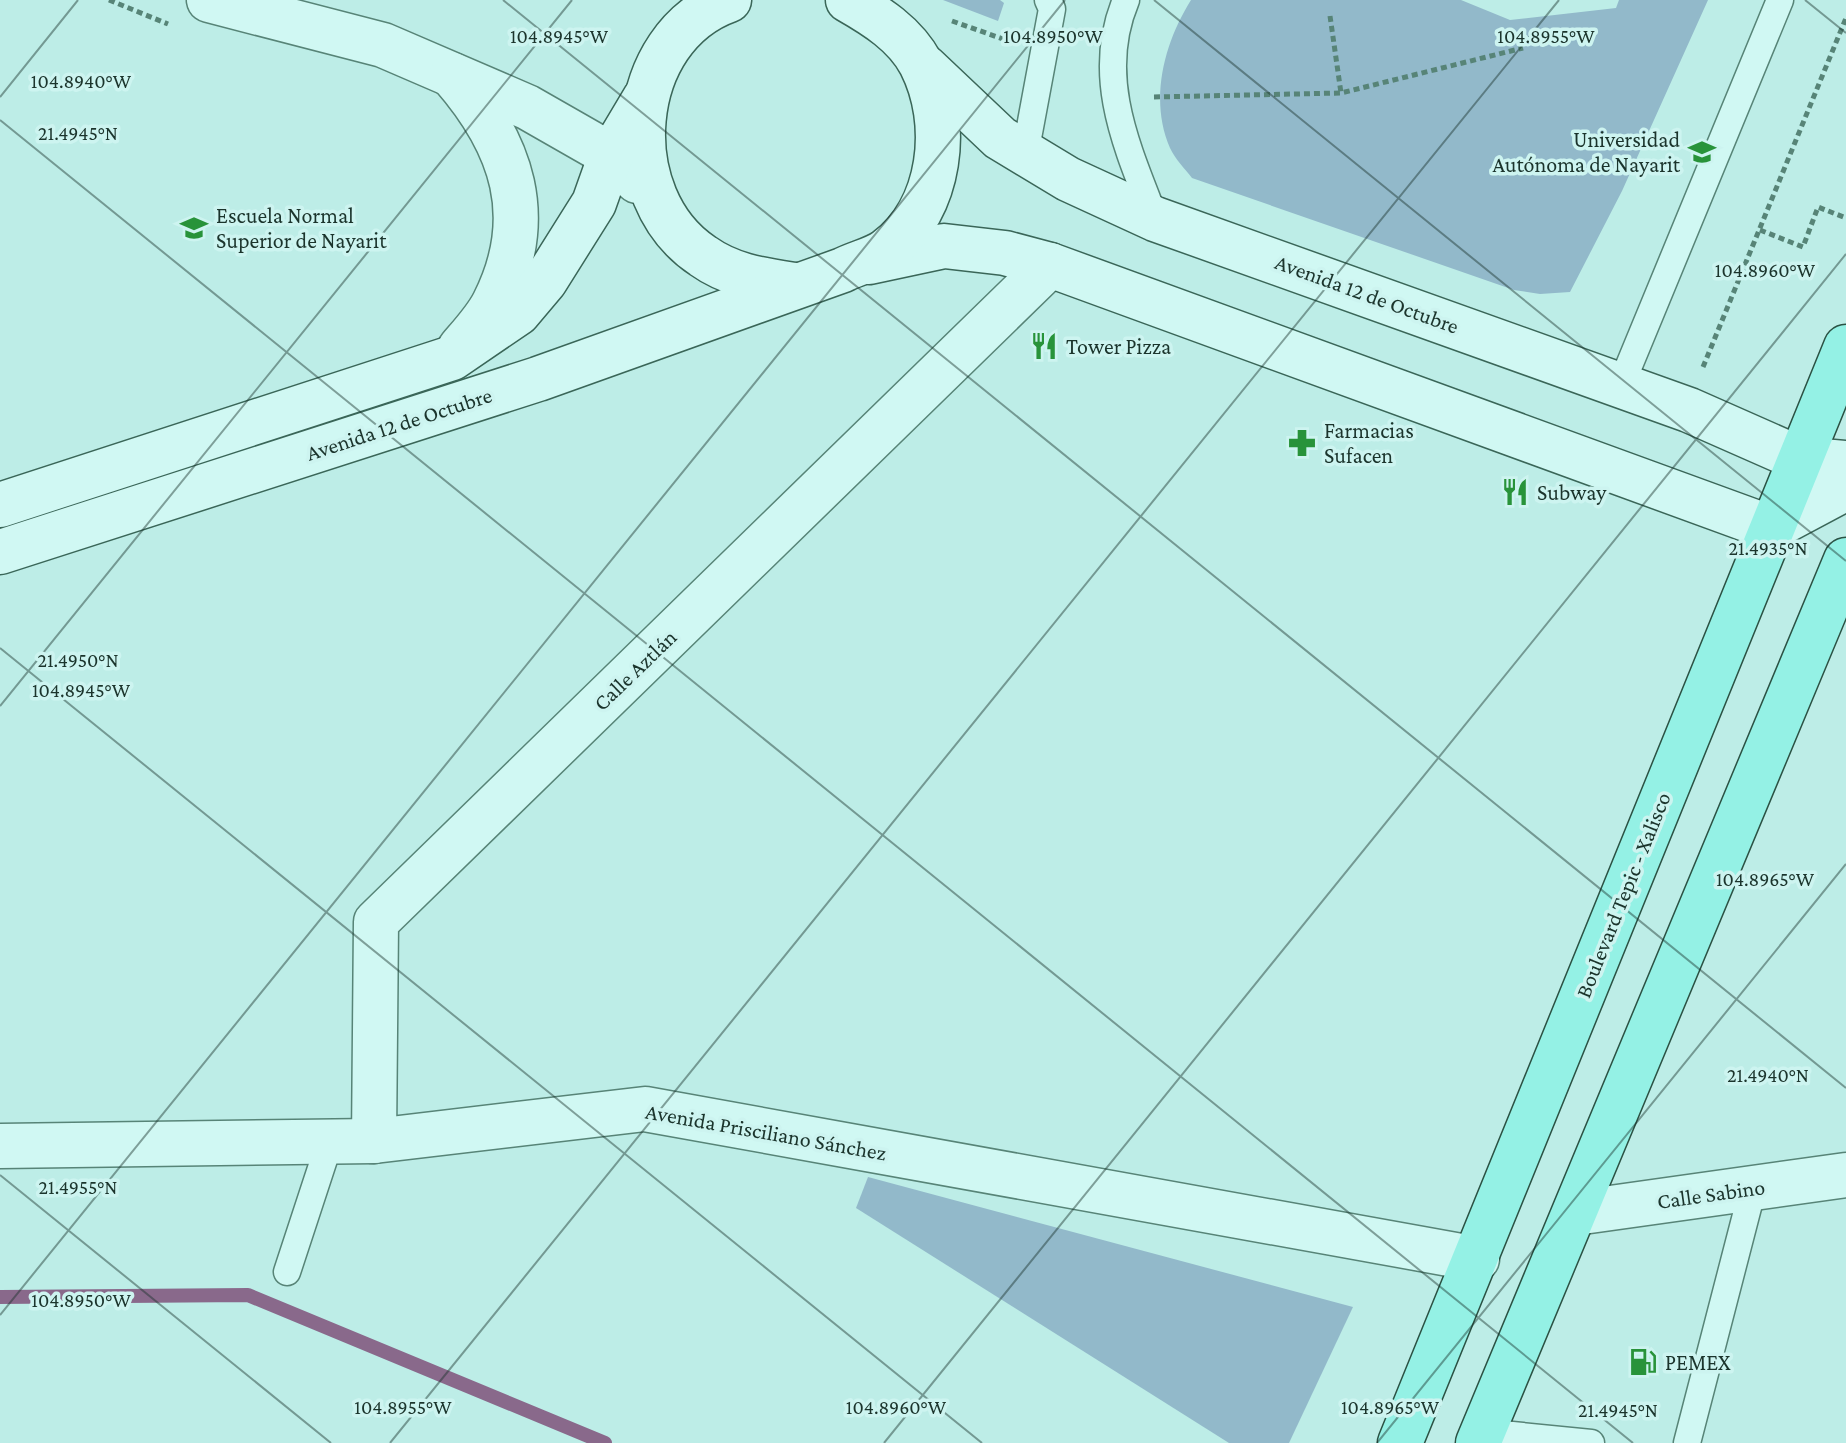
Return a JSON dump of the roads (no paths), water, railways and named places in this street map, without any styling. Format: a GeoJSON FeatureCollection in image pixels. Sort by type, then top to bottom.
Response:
{"type":"FeatureCollection","features":[{"type":"Feature","properties":{"kind":"main road"},"geometry":{"type":"LineString","coordinates":[[209,0],[383,45],[527,107],[611,155],[629,171],[667,220]]}},
{"type":"Feature","properties":{"kind":"main road","name":"Avenida 12 de Octubre"},"geometry":{"type":"LineString","coordinates":[[0,505],[452,358],[518,313],[545,281],[594,203],[611,155],[645,98],[660,60],[686,28],[729,0]]}},
{"type":"Feature","properties":{"kind":"main road","name":"Avenida 12 de Octubre"},"geometry":{"type":"LineString","coordinates":[[848,0],[887,22],[920,63],[1000,138],[1068,179],[1155,219],[1689,410],[1800,459],[1846,463]]}},
{"type":"Feature","properties":{"kind":"main road","name":"Avenida 12 de Octubre"},"geometry":{"type":"LineString","coordinates":[[0,552],[538,379],[851,266],[887,250],[920,211],[938,162],[937,112],[920,63]]}},
{"type":"Feature","properties":{"kind":"main road"},"geometry":{"type":"LineString","coordinates":[[452,75],[471,97],[491,132],[508,170],[519,209],[517,241],[493,307],[452,358]]}},
{"type":"Feature","properties":{"kind":"main road","name":"Avenida 12 de Octubre"},"geometry":{"type":"LineString","coordinates":[[645,98],[643,162],[667,220],[701,256],[745,278],[795,285]]}},
{"type":"Feature","properties":{"kind":"main road","name":"Avenida 12 de Octubre"},"geometry":{"type":"LineString","coordinates":[[851,266],[944,246],[1005,253],[1050,265],[1771,528]]}},
{"type":"Feature","properties":{"kind":"main road","name":"Calle Aztlán"},"geometry":{"type":"LineString","coordinates":[[374,1141],[376,922],[1050,265]]}},
{"type":"Feature","properties":{"kind":"main road","name":"Boulevard Tepic - Xalisco"},"geometry":{"type":"LineString","coordinates":[[1400,1443],[1846,347]]}},
{"type":"Feature","properties":{"kind":"main road"},"geometry":{"type":"LineString","coordinates":[[1771,528],[1846,488]]}},
{"type":"Feature","properties":{"kind":"main road"},"geometry":{"type":"LineString","coordinates":[[1480,1438],[1846,560]]}},
{"type":"Feature","properties":{"kind":"main road","name":"Avenida Prisciliano Sánchez"},"geometry":{"type":"LineString","coordinates":[[0,1146],[374,1141],[645,1109],[1477,1259]]}},
{"type":"Feature","properties":{"kind":"main road","name":"Calle Sabino"},"geometry":{"type":"LineString","coordinates":[[1575,1213],[1846,1175]]}},
{"type":"Feature","properties":{"kind":"lane"},"geometry":{"type":"LineString","coordinates":[[1025,154],[1052,9],[1048,0]]}},
{"type":"Feature","properties":{"kind":"lane"},"geometry":{"type":"LineString","coordinates":[[1126,0],[1118,20],[1111,78],[1119,129],[1155,219]]}},
{"type":"Feature","properties":{"kind":"lane"},"geometry":{"type":"LineString","coordinates":[[1621,385],[1780,0]]}},
{"type":"Feature","properties":{"kind":"lane"},"geometry":{"type":"LineString","coordinates":[[287,1272],[330,1141]]}},
{"type":"Feature","properties":{"kind":"lane"},"geometry":{"type":"LineString","coordinates":[[1687,1443],[1753,1188]]}},
{"type":"Feature","properties":{"kind":"lane"},"geometry":{"type":"LineString","coordinates":[[1480,1438],[1591,1443]]}},
{"type":"Feature","properties":{"kind":"waterway"},"geometry":{"type":"LineString","coordinates":[[0,1297],[248,1295],[605,1443]]}},
{"type":"Feature","properties":{"kind":"place","name":"Universidad Autónoma de Nayarit"},"geometry":{"type":"Point","coordinates":[1702,152]}},
{"type":"Feature","properties":{"kind":"place","name":"Escuela Normal Superior de Nayarit"},"geometry":{"type":"Point","coordinates":[194,228]}},
{"type":"Feature","properties":{"kind":"place","name":"Tower Pizza"},"geometry":{"type":"Point","coordinates":[1044,346]}},
{"type":"Feature","properties":{"kind":"place","name":"Farmacias Sufacen"},"geometry":{"type":"Point","coordinates":[1302,443]}},
{"type":"Feature","properties":{"kind":"place","name":"Subway"},"geometry":{"type":"Point","coordinates":[1515,492]}},
{"type":"Feature","properties":{"kind":"place","name":"PEMEX"},"geometry":{"type":"Point","coordinates":[1643,1362]}}]}
